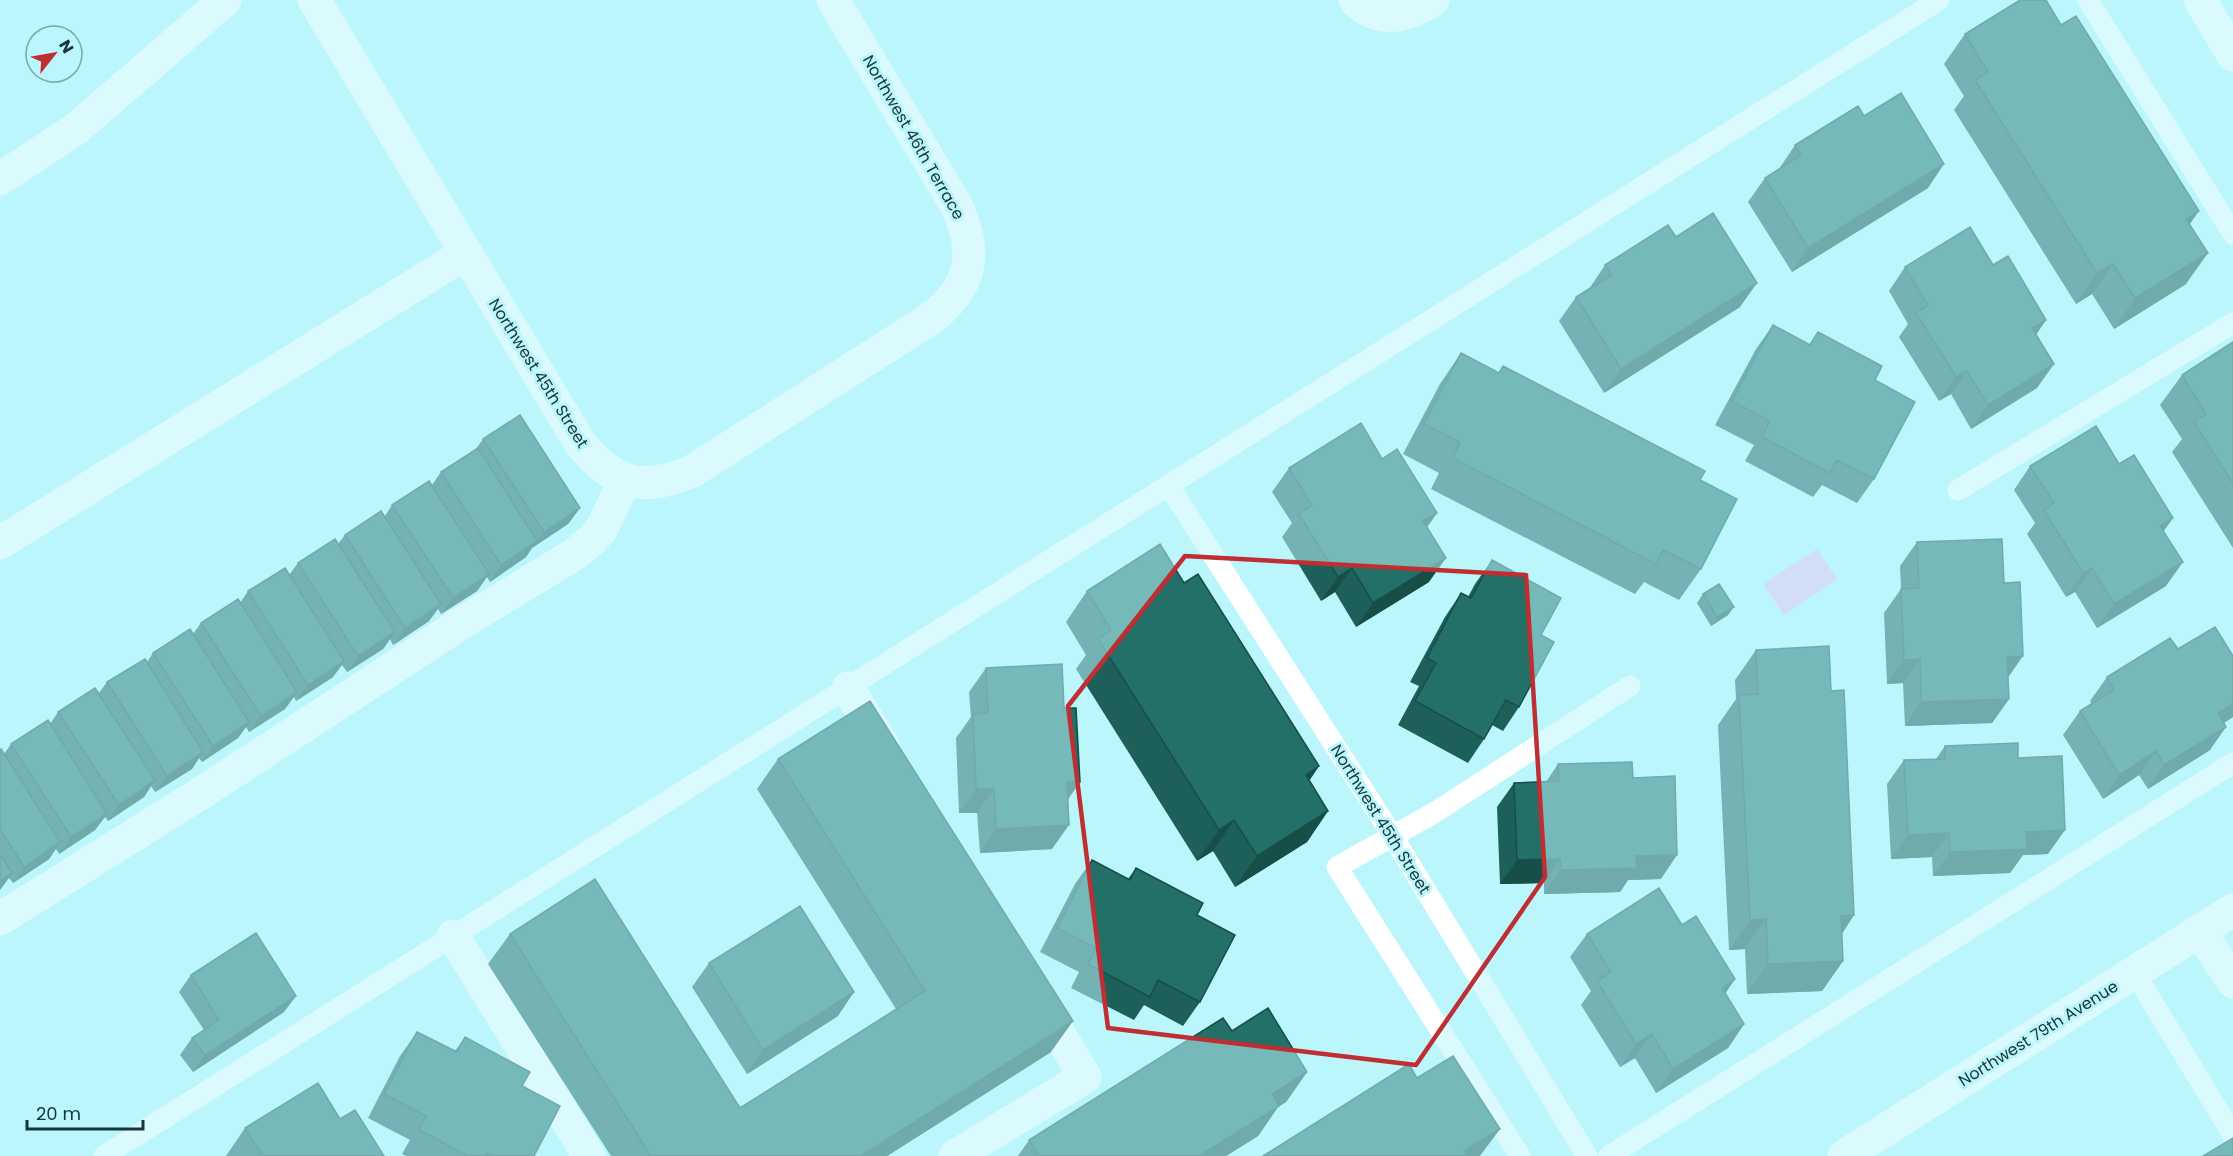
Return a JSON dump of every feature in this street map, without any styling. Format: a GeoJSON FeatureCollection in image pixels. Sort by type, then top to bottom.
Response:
{"type":"FeatureCollection","features":[{"type":"Feature","properties":{"kind":"street"},"geometry":{"type":"LineString","coordinates":[[0,179],[77,128],[225,0]]}},
{"type":"Feature","properties":{"kind":"street","name":"Northwest 45th Street"},"geometry":{"type":"LineString","coordinates":[[314,0],[580,443],[592,458],[608,471],[625,480],[644,484],[663,482],[691,472],[933,317],[946,307],[963,281]]}},
{"type":"Feature","properties":{"kind":"street","name":"Northwest 46th Terrace"},"geometry":{"type":"LineString","coordinates":[[833,0],[964,221],[969,238],[970,256],[963,281]]}},
{"type":"Feature","properties":{"kind":"street"},"geometry":{"type":"LineString","coordinates":[[1355,0],[1371,11],[1384,15],[1404,15],[1433,0]]}},
{"type":"Feature","properties":{"kind":"street"},"geometry":{"type":"LineString","coordinates":[[2200,0],[2233,55]]}},
{"type":"Feature","properties":{"kind":"street"},"geometry":{"type":"LineString","coordinates":[[0,543],[466,253]]}},
{"type":"Feature","properties":{"kind":"street"},"geometry":{"type":"LineString","coordinates":[[0,919],[209,788],[468,619],[575,554],[602,528],[625,480]]}},
{"type":"Feature","properties":{"kind":"street"},"geometry":{"type":"LineString","coordinates":[[848,688],[898,770]]}},
{"type":"Feature","properties":{"kind":"street","name":"Northwest 79th Avenue"},"geometry":{"type":"LineString","coordinates":[[1844,1156],[2233,910]]}},
{"type":"Feature","properties":{"kind":"street"},"geometry":{"type":"LineString","coordinates":[[2200,931],[2233,982]]}},
{"type":"Feature","properties":{"kind":"street"},"geometry":{"type":"LineString","coordinates":[[453,936],[589,1156]]}},
{"type":"Feature","properties":{"kind":"street"},"geometry":{"type":"LineString","coordinates":[[955,1156],[1085,1077],[1023,974]]}},
{"type":"Feature","properties":{"kind":"lane"},"geometry":{"type":"LineString","coordinates":[[118,1153],[453,936],[1940,0]]}},
{"type":"Feature","properties":{"kind":"lane"},"geometry":{"type":"LineString","coordinates":[[2088,0],[2233,234]]}},
{"type":"Feature","properties":{"kind":"lane"},"geometry":{"type":"LineString","coordinates":[[1958,490],[2233,322]]}},
{"type":"Feature","properties":{"kind":"lane","name":"Northwest 45th Street"},"geometry":{"type":"LineString","coordinates":[[1169,486],[1392,835],[1587,1156]]}},
{"type":"Feature","properties":{"kind":"lane"},"geometry":{"type":"LineString","coordinates":[[1520,1156],[1337,867],[1434,813],[1630,686]]}},
{"type":"Feature","properties":{"kind":"lane"},"geometry":{"type":"LineString","coordinates":[[1609,1156],[2233,763]]}},
{"type":"Feature","properties":{"kind":"lane"},"geometry":{"type":"LineString","coordinates":[[2134,972],[2233,1135]]}},
{"type":"Feature","properties":{"kind":"highlighted area"},"geometry":{"type":"Polygon","coordinates":[[[1185,556],[1526,575],[1545,877],[1416,1065],[1108,1028],[1068,706],[1185,556]]]}},
{"type":"Feature","properties":{"kind":"shaded area"},"geometry":{"type":"Polygon","coordinates":[[[1817,549],[1837,579],[1784,615],[1763,584],[1817,549]]]}},
{"type":"Feature","properties":{"kind":"building"},"geometry":{"type":"Polygon","coordinates":[[[2020,0],[2046,0],[2061,25],[2076,16],[2199,211],[2186,219],[2208,253],[2135,298],[2113,264],[2097,273],[1975,80],[1988,72],[1965,34],[2020,0]]]}},
{"type":"Feature","properties":{"kind":"building"},"geometry":{"type":"Polygon","coordinates":[[[1901,93],[1944,164],[1808,248],[1765,178],[1801,155],[1795,145],[1858,106],[1864,116],[1901,93]]]}},
{"type":"Feature","properties":{"kind":"building"},"geometry":{"type":"Polygon","coordinates":[[[1713,213],[1757,283],[1621,369],[1576,297],[1612,275],[1605,265],[1668,225],[1676,237],[1713,213]]]}},
{"type":"Feature","properties":{"kind":"building"},"geometry":{"type":"Polygon","coordinates":[[[1970,227],[1993,265],[2008,256],[2046,320],[2032,328],[2054,364],[1988,405],[1967,371],[1956,377],[1916,313],[1928,305],[1905,267],[1970,227]]]}},
{"type":"Feature","properties":{"kind":"building"},"geometry":{"type":"Polygon","coordinates":[[[1773,325],[1810,345],[1818,332],[1882,366],[1875,380],[1915,402],[1874,479],[1837,460],[1830,473],[1762,437],[1770,421],[1732,401],[1773,325]]]}},
{"type":"Feature","properties":{"kind":"building"},"geometry":{"type":"Polygon","coordinates":[[[2233,342],[2233,484],[2194,422],[2206,414],[2182,375],[2233,342]]]}},
{"type":"Feature","properties":{"kind":"building"},"geometry":{"type":"Polygon","coordinates":[[[1461,353],[1499,373],[1503,366],[1705,471],[1700,480],[1737,499],[1701,569],[1663,550],[1656,564],[1453,458],[1460,442],[1424,424],[1461,353]]]}},
{"type":"Feature","properties":{"kind":"building"},"geometry":{"type":"Polygon","coordinates":[[[520,415],[580,508],[544,532],[483,439],[520,415]]]}},
{"type":"Feature","properties":{"kind":"building"},"geometry":{"type":"Polygon","coordinates":[[[1361,423],[1382,459],[1397,449],[1437,513],[1423,521],[1446,558],[1373,603],[1352,568],[1338,577],[1299,514],[1312,505],[1289,468],[1361,423]]]}},
{"type":"Feature","properties":{"kind":"building"},"geometry":{"type":"Polygon","coordinates":[[[2096,426],[2119,464],[2134,455],[2173,518],[2160,526],[2183,562],[2114,604],[2092,568],[2083,573],[2044,510],[2054,503],[2030,466],[2096,426]]]}},
{"type":"Feature","properties":{"kind":"building"},"geometry":{"type":"Polygon","coordinates":[[[478,448],[537,541],[501,565],[441,472],[478,448]]]}},
{"type":"Feature","properties":{"kind":"building"},"geometry":{"type":"Polygon","coordinates":[[[429,481],[489,574],[453,598],[392,505],[429,481]]]}},
{"type":"Feature","properties":{"kind":"building"},"geometry":{"type":"Polygon","coordinates":[[[381,511],[441,604],[405,628],[345,535],[381,511]]]}},
{"type":"Feature","properties":{"kind":"building"},"geometry":{"type":"Polygon","coordinates":[[[335,539],[395,632],[358,656],[298,563],[335,539]]]}},
{"type":"Feature","properties":{"kind":"building"},"geometry":{"type":"Polygon","coordinates":[[[2002,539],[2004,583],[2020,582],[2023,656],[2007,657],[2009,699],[1921,702],[1920,659],[1904,660],[1901,589],[1919,588],[1917,542],[2002,539]]]}},
{"type":"Feature","properties":{"kind":"building"},"geometry":{"type":"Polygon","coordinates":[[[1160,544],[1184,583],[1198,574],[1319,766],[1306,775],[1328,811],[1257,856],[1234,820],[1219,830],[1098,639],[1111,630],[1087,591],[1160,544]]]}},
{"type":"Feature","properties":{"kind":"building"},"geometry":{"type":"Polygon","coordinates":[[[1492,560],[1561,598],[1541,635],[1554,642],[1519,707],[1506,700],[1484,739],[1415,701],[1436,663],[1427,658],[1461,593],[1471,598],[1492,560]]]}},
{"type":"Feature","properties":{"kind":"building"},"geometry":{"type":"Polygon","coordinates":[[[285,568],[344,661],[308,685],[248,591],[285,568]]]}},
{"type":"Feature","properties":{"kind":"building"},"geometry":{"type":"Polygon","coordinates":[[[1719,584],[1734,607],[1717,617],[1703,594],[1719,584]]]}},
{"type":"Feature","properties":{"kind":"building"},"geometry":{"type":"Polygon","coordinates":[[[238,599],[297,692],[261,716],[201,623],[238,599]]]}},
{"type":"Feature","properties":{"kind":"building"},"geometry":{"type":"Polygon","coordinates":[[[2215,627],[2233,656],[2233,704],[2218,713],[2226,727],[2164,765],[2156,751],[2119,775],[2080,711],[2114,690],[2107,677],[2170,638],[2178,649],[2215,627]]]}},
{"type":"Feature","properties":{"kind":"building"},"geometry":{"type":"Polygon","coordinates":[[[190,629],[249,722],[213,746],[153,653],[190,629]]]}},
{"type":"Feature","properties":{"kind":"building"},"geometry":{"type":"Polygon","coordinates":[[[1829,646],[1831,691],[1844,690],[1854,915],[1841,916],[1843,961],[1768,964],[1766,919],[1750,920],[1739,695],[1758,694],[1756,650],[1829,646]]]}},
{"type":"Feature","properties":{"kind":"building"},"geometry":{"type":"Polygon","coordinates":[[[145,659],[203,752],[167,776],[107,682],[145,659]]]}},
{"type":"Feature","properties":{"kind":"building"},"geometry":{"type":"Polygon","coordinates":[[[1062,664],[1064,708],[1076,708],[1080,782],[1067,782],[1069,825],[996,829],[994,789],[976,789],[973,714],[988,713],[986,668],[1062,664]]]}},
{"type":"Feature","properties":{"kind":"building"},"geometry":{"type":"Polygon","coordinates":[[[95,688],[155,780],[119,805],[58,712],[95,688]]]}},
{"type":"Feature","properties":{"kind":"building"},"geometry":{"type":"Polygon","coordinates":[[[870,701],[1073,1021],[861,1156],[651,1156],[510,934],[595,879],[740,1108],[925,991],[778,759],[870,701]]]}},
{"type":"Feature","properties":{"kind":"building"},"geometry":{"type":"Polygon","coordinates":[[[48,720],[107,814],[71,837],[11,744],[48,720]]]}},
{"type":"Feature","properties":{"kind":"building"},"geometry":{"type":"Polygon","coordinates":[[[2018,743],[2018,758],[2062,756],[2065,830],[2026,832],[2027,849],[1950,852],[1949,833],[1908,835],[1904,760],[1945,759],[1945,746],[2018,743]]]}},
{"type":"Feature","properties":{"kind":"building"},"geometry":{"type":"Polygon","coordinates":[[[1,749],[60,842],[24,867],[0,829],[1,749]]]}},
{"type":"Feature","properties":{"kind":"building"},"geometry":{"type":"Polygon","coordinates":[[[1632,762],[1633,778],[1675,776],[1677,855],[1636,856],[1637,868],[1561,870],[1560,859],[1517,860],[1514,783],[1559,781],[1558,764],[1632,762]]]}},
{"type":"Feature","properties":{"kind":"building"},"geometry":{"type":"Polygon","coordinates":[[[0,854],[12,873],[0,881],[0,854]]]}},
{"type":"Feature","properties":{"kind":"building"},"geometry":{"type":"Polygon","coordinates":[[[1092,860],[1130,880],[1136,868],[1203,903],[1197,915],[1235,935],[1200,1002],[1158,980],[1150,997],[1088,964],[1096,948],[1057,928],[1092,860]]]}},
{"type":"Feature","properties":{"kind":"building"},"geometry":{"type":"Polygon","coordinates":[[[1659,888],[1682,925],[1696,916],[1735,979],[1722,988],[1744,1024],[1673,1069],[1652,1034],[1636,1044],[1597,981],[1611,972],[1587,934],[1659,888]]]}},
{"type":"Feature","properties":{"kind":"building"},"geometry":{"type":"Polygon","coordinates":[[[800,906],[854,992],[763,1050],[709,963],[800,906]]]}},
{"type":"Feature","properties":{"kind":"building"},"geometry":{"type":"Polygon","coordinates":[[[256,933],[296,996],[205,1055],[192,1038],[219,1020],[191,975],[256,933]]]}},
{"type":"Feature","properties":{"kind":"building"},"geometry":{"type":"Polygon","coordinates":[[[1268,1008],[1307,1072],[1272,1094],[1279,1106],[1199,1156],[1038,1156],[1029,1140],[1223,1018],[1232,1031],[1268,1008]]]}},
{"type":"Feature","properties":{"kind":"building"},"geometry":{"type":"Polygon","coordinates":[[[417,1032],[457,1052],[465,1037],[530,1072],[522,1086],[560,1106],[534,1156],[493,1156],[487,1153],[485,1156],[468,1156],[419,1130],[426,1116],[384,1094],[417,1032]]]}},
{"type":"Feature","properties":{"kind":"building"},"geometry":{"type":"Polygon","coordinates":[[[1453,1056],[1500,1129],[1464,1151],[1467,1156],[1263,1156],[1409,1064],[1417,1078],[1453,1056]]]}},
{"type":"Feature","properties":{"kind":"building"},"geometry":{"type":"Polygon","coordinates":[[[318,1083],[340,1119],[355,1110],[384,1156],[263,1156],[245,1128],[318,1083]]]}},
{"type":"Feature","properties":{"kind":"building"},"geometry":{"type":"Polygon","coordinates":[[[2233,1138],[2233,1156],[2203,1156],[2233,1138]]]}}]}
